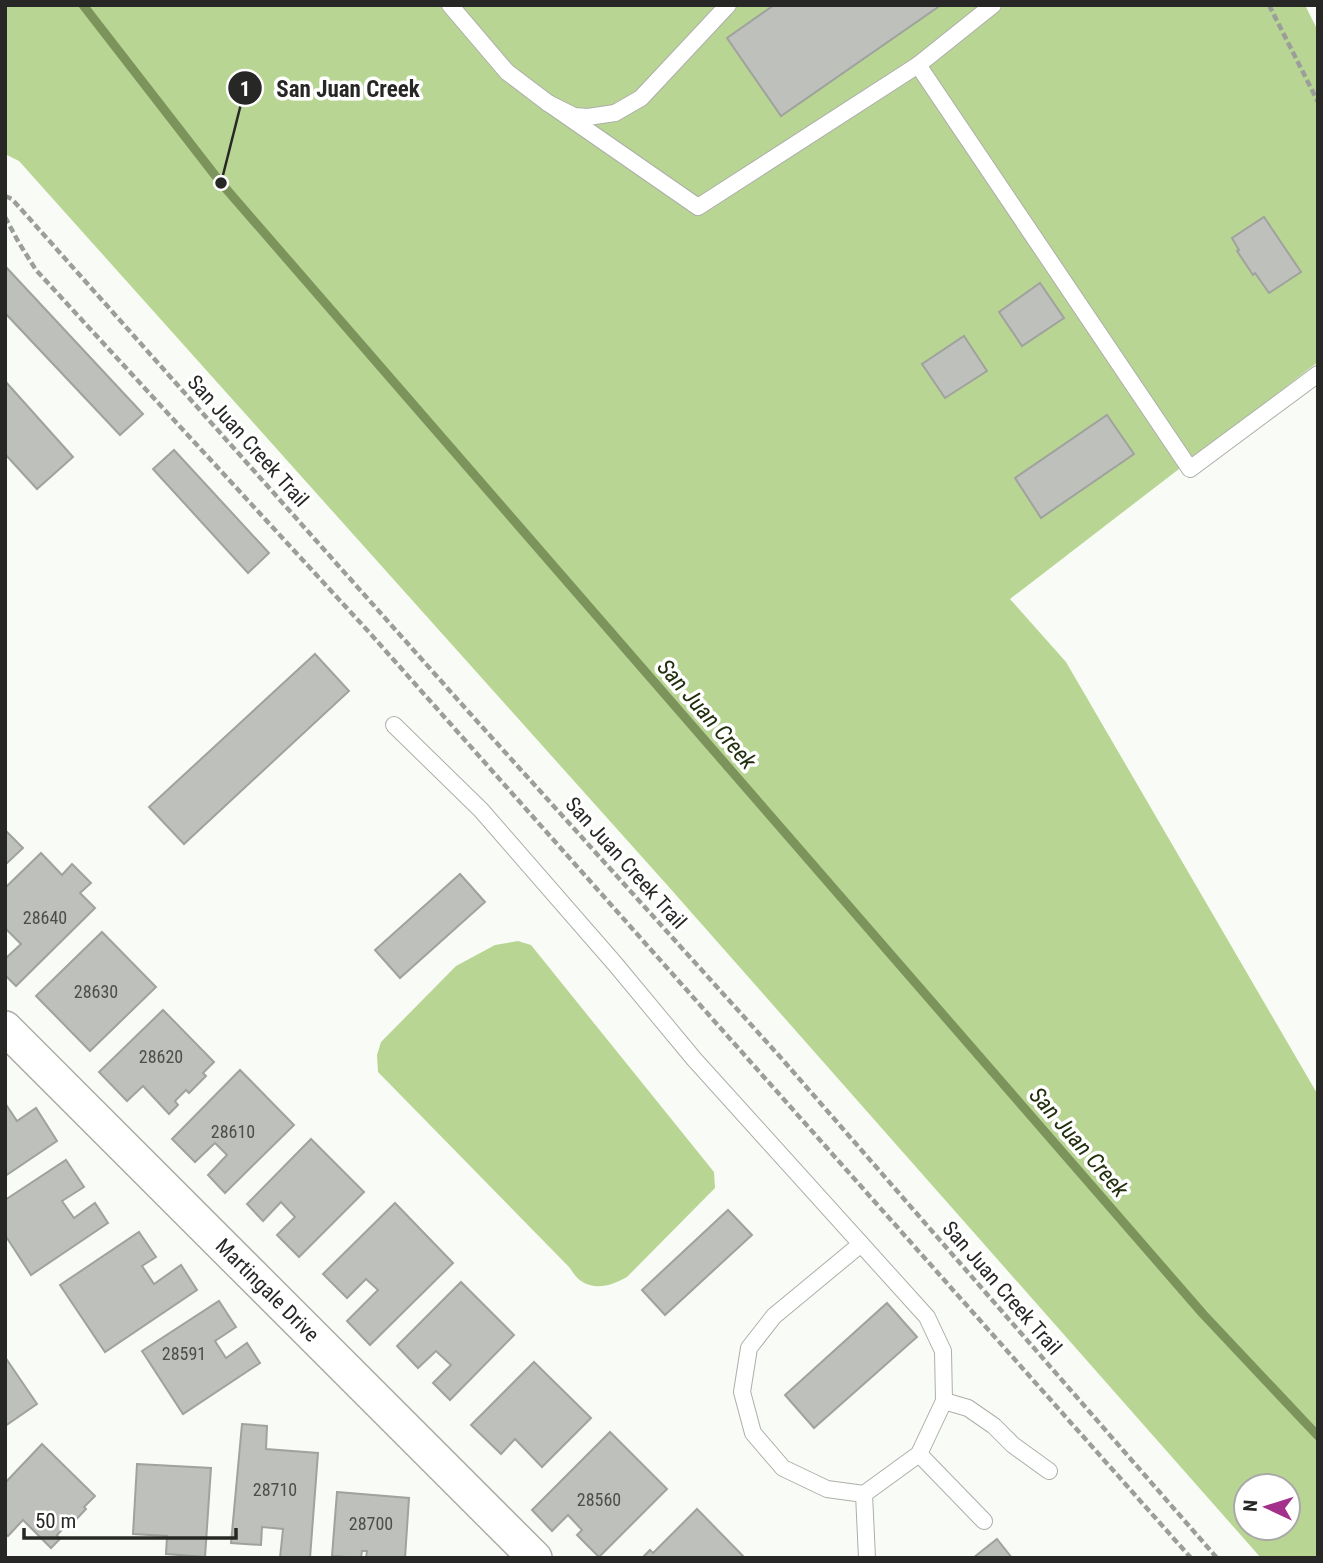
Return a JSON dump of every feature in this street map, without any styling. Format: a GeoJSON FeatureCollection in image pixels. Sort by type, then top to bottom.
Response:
{"type":"FeatureCollection","features":[{"type":"Feature","properties":{"kind":"street","name":"Martingale Drive"},"geometry":{"type":"LineString","coordinates":[[5,1028],[529,1556]]}},
{"type":"Feature","properties":{"kind":"lane"},"geometry":{"type":"LineString","coordinates":[[450,5],[507,72],[698,207],[918,65],[992,5]]}},
{"type":"Feature","properties":{"kind":"lane"},"geometry":{"type":"LineString","coordinates":[[548,103],[574,116],[588,117],[615,113],[641,99],[728,5]]}},
{"type":"Feature","properties":{"kind":"lane"},"geometry":{"type":"LineString","coordinates":[[918,65],[1191,470],[1318,374]]}},
{"type":"Feature","properties":{"kind":"lane"},"geometry":{"type":"LineString","coordinates":[[394,725],[481,810],[694,1059],[928,1317],[943,1351],[944,1401],[919,1454],[864,1494],[827,1489],[783,1468],[752,1433],[742,1392],[749,1348],[774,1316],[861,1244]]}},
{"type":"Feature","properties":{"kind":"lane"},"geometry":{"type":"LineString","coordinates":[[944,1401],[968,1408],[1049,1471]]}},
{"type":"Feature","properties":{"kind":"lane"},"geometry":{"type":"LineString","coordinates":[[919,1454],[984,1521]]}},
{"type":"Feature","properties":{"kind":"lane"},"geometry":{"type":"LineString","coordinates":[[864,1494],[867,1558]]}},
{"type":"Feature","properties":{"kind":"path"},"geometry":{"type":"LineString","coordinates":[[1269,5],[1318,102]]}},
{"type":"Feature","properties":{"kind":"path","name":"San Juan Creek Trail"},"geometry":{"type":"LineString","coordinates":[[5,196],[12,199],[782,1059],[1217,1558]]}},
{"type":"Feature","properties":{"kind":"path","name":"San Juan Creek Trail"},"geometry":{"type":"LineString","coordinates":[[5,217],[36,270],[368,631],[1191,1558]]}},
{"type":"Feature","properties":{"kind":"green space"},"geometry":{"type":"Polygon","coordinates":[[[5,5],[1305,5],[1318,31],[1318,362],[1010,599],[1066,662],[1318,1095],[1318,1558],[1261,1558],[1247,1542],[1302,1542],[1302,1472],[1232,1472],[1232,1525],[668,886],[19,161],[5,154],[5,5]]]}},
{"type":"Feature","properties":{"kind":"green space"},"geometry":{"type":"Polygon","coordinates":[[[518,941],[531,945],[714,1172],[715,1188],[627,1277],[610,1284],[593,1286],[579,1280],[378,1072],[377,1055],[381,1042],[456,966],[495,945],[518,941]]]}},
{"type":"Feature","properties":{"kind":"building"},"geometry":{"type":"Polygon","coordinates":[[[774,5],[941,5],[781,116],[727,38],[774,5]]]}},
{"type":"Feature","properties":{"kind":"building"},"geometry":{"type":"Polygon","coordinates":[[[1264,217],[1301,272],[1269,293],[1255,273],[1253,275],[1232,238],[1264,217]]]}},
{"type":"Feature","properties":{"kind":"building"},"geometry":{"type":"Polygon","coordinates":[[[5,266],[143,414],[120,435],[5,313],[5,266]]]}},
{"type":"Feature","properties":{"kind":"building"},"geometry":{"type":"Polygon","coordinates":[[[1040,283],[1064,318],[1022,346],[999,312],[1040,283]]]}},
{"type":"Feature","properties":{"kind":"building"},"geometry":{"type":"Polygon","coordinates":[[[964,336],[987,371],[945,398],[922,364],[964,336]]]}},
{"type":"Feature","properties":{"kind":"building"},"geometry":{"type":"Polygon","coordinates":[[[5,381],[73,457],[37,489],[5,454],[5,381]]]}},
{"type":"Feature","properties":{"kind":"building"},"geometry":{"type":"Polygon","coordinates":[[[1107,415],[1134,454],[1041,518],[1015,478],[1107,415]]]}},
{"type":"Feature","properties":{"kind":"building"},"geometry":{"type":"Polygon","coordinates":[[[174,450],[269,553],[248,573],[153,469],[174,450]]]}},
{"type":"Feature","properties":{"kind":"building"},"geometry":{"type":"Polygon","coordinates":[[[315,654],[349,691],[184,844],[149,807],[315,654]]]}},
{"type":"Feature","properties":{"kind":"building"},"geometry":{"type":"Polygon","coordinates":[[[5,830],[23,848],[5,865],[5,830]]]}},
{"type":"Feature","properties":{"kind":"building"},"geometry":{"type":"Polygon","coordinates":[[[41,853],[62,875],[72,864],[91,883],[80,893],[95,908],[16,986],[5,975],[5,959],[21,944],[5,928],[5,888],[41,853]]]}},
{"type":"Feature","properties":{"kind":"building"},"geometry":{"type":"Polygon","coordinates":[[[460,874],[485,902],[400,978],[375,950],[460,874]]]}},
{"type":"Feature","properties":{"kind":"building"},"geometry":{"type":"Polygon","coordinates":[[[102,932],[156,987],[90,1051],[36,996],[102,932]]]}},
{"type":"Feature","properties":{"kind":"building"},"geometry":{"type":"Polygon","coordinates":[[[163,1010],[214,1062],[203,1073],[206,1076],[189,1093],[186,1090],[175,1101],[178,1105],[169,1114],[143,1086],[127,1101],[99,1072],[163,1010]]]}},
{"type":"Feature","properties":{"kind":"building"},"geometry":{"type":"Polygon","coordinates":[[[240,1070],[294,1125],[225,1193],[208,1175],[227,1155],[215,1143],[195,1162],[172,1139],[240,1070]]]}},
{"type":"Feature","properties":{"kind":"building"},"geometry":{"type":"Polygon","coordinates":[[[5,1103],[17,1121],[36,1108],[57,1141],[5,1176],[5,1103]]]}},
{"type":"Feature","properties":{"kind":"building"},"geometry":{"type":"Polygon","coordinates":[[[311,1139],[364,1192],[299,1257],[277,1235],[295,1217],[281,1202],[263,1221],[247,1204],[311,1139]]]}},
{"type":"Feature","properties":{"kind":"building"},"geometry":{"type":"Polygon","coordinates":[[[66,1160],[84,1187],[62,1201],[74,1218],[95,1203],[108,1223],[31,1275],[5,1235],[5,1200],[66,1160]]]}},
{"type":"Feature","properties":{"kind":"building"},"geometry":{"type":"Polygon","coordinates":[[[395,1203],[453,1263],[370,1345],[347,1321],[378,1290],[366,1279],[347,1298],[323,1274],[395,1203]]]}},
{"type":"Feature","properties":{"kind":"building"},"geometry":{"type":"Polygon","coordinates":[[[728,1210],[752,1235],[665,1315],[642,1290],[728,1210]]]}},
{"type":"Feature","properties":{"kind":"building"},"geometry":{"type":"Polygon","coordinates":[[[139,1232],[156,1257],[142,1266],[154,1284],[181,1265],[197,1290],[105,1352],[60,1285],[139,1232]]]}},
{"type":"Feature","properties":{"kind":"building"},"geometry":{"type":"Polygon","coordinates":[[[461,1282],[514,1335],[450,1400],[433,1383],[451,1365],[436,1351],[418,1368],[397,1346],[461,1282]]]}},
{"type":"Feature","properties":{"kind":"building"},"geometry":{"type":"Polygon","coordinates":[[[219,1301],[236,1327],[215,1341],[226,1358],[247,1343],[260,1363],[183,1414],[142,1351],[219,1301]]]}},
{"type":"Feature","properties":{"kind":"building"},"geometry":{"type":"Polygon","coordinates":[[[887,1303],[917,1337],[814,1428],[785,1395],[887,1303]]]}},
{"type":"Feature","properties":{"kind":"building"},"geometry":{"type":"Polygon","coordinates":[[[5,1357],[37,1404],[5,1426],[5,1357]]]}},
{"type":"Feature","properties":{"kind":"building"},"geometry":{"type":"Polygon","coordinates":[[[534,1362],[591,1418],[542,1467],[515,1439],[501,1454],[471,1425],[534,1362]]]}},
{"type":"Feature","properties":{"kind":"building"},"geometry":{"type":"Polygon","coordinates":[[[242,1424],[267,1426],[266,1449],[318,1453],[310,1558],[280,1558],[283,1529],[262,1527],[261,1545],[231,1543],[242,1424]]]}},
{"type":"Feature","properties":{"kind":"building"},"geometry":{"type":"Polygon","coordinates":[[[610,1432],[667,1489],[599,1557],[577,1535],[582,1530],[568,1515],[552,1531],[532,1510],[610,1432]]]}},
{"type":"Feature","properties":{"kind":"building"},"geometry":{"type":"Polygon","coordinates":[[[42,1444],[95,1496],[72,1524],[69,1522],[57,1535],[60,1539],[51,1548],[23,1520],[8,1536],[5,1533],[5,1483],[42,1444]]]}},
{"type":"Feature","properties":{"kind":"building"},"geometry":{"type":"Polygon","coordinates":[[[137,1464],[211,1468],[205,1557],[166,1554],[167,1536],[133,1534],[137,1464]]]}},
{"type":"Feature","properties":{"kind":"building"},"geometry":{"type":"Polygon","coordinates":[[[337,1492],[409,1498],[405,1558],[366,1558],[367,1551],[362,1551],[361,1558],[332,1556],[337,1492]]]}},
{"type":"Feature","properties":{"kind":"building"},"geometry":{"type":"Polygon","coordinates":[[[697,1509],[745,1558],[642,1558],[650,1550],[653,1553],[697,1509]]]}},
{"type":"Feature","properties":{"kind":"building"},"geometry":{"type":"Polygon","coordinates":[[[997,1539],[1012,1558],[973,1558],[997,1539]]]}},
{"type":"Feature","properties":{"kind":"waterway","name":"San Juan Creek"},"geometry":{"type":"LineString","coordinates":[[83,5],[221,183],[1203,1314],[1318,1436]]}},
{"type":"Feature","properties":{"kind":"place","name":"San Juan Creek"},"geometry":{"type":"Point","coordinates":[221,183]}}]}
